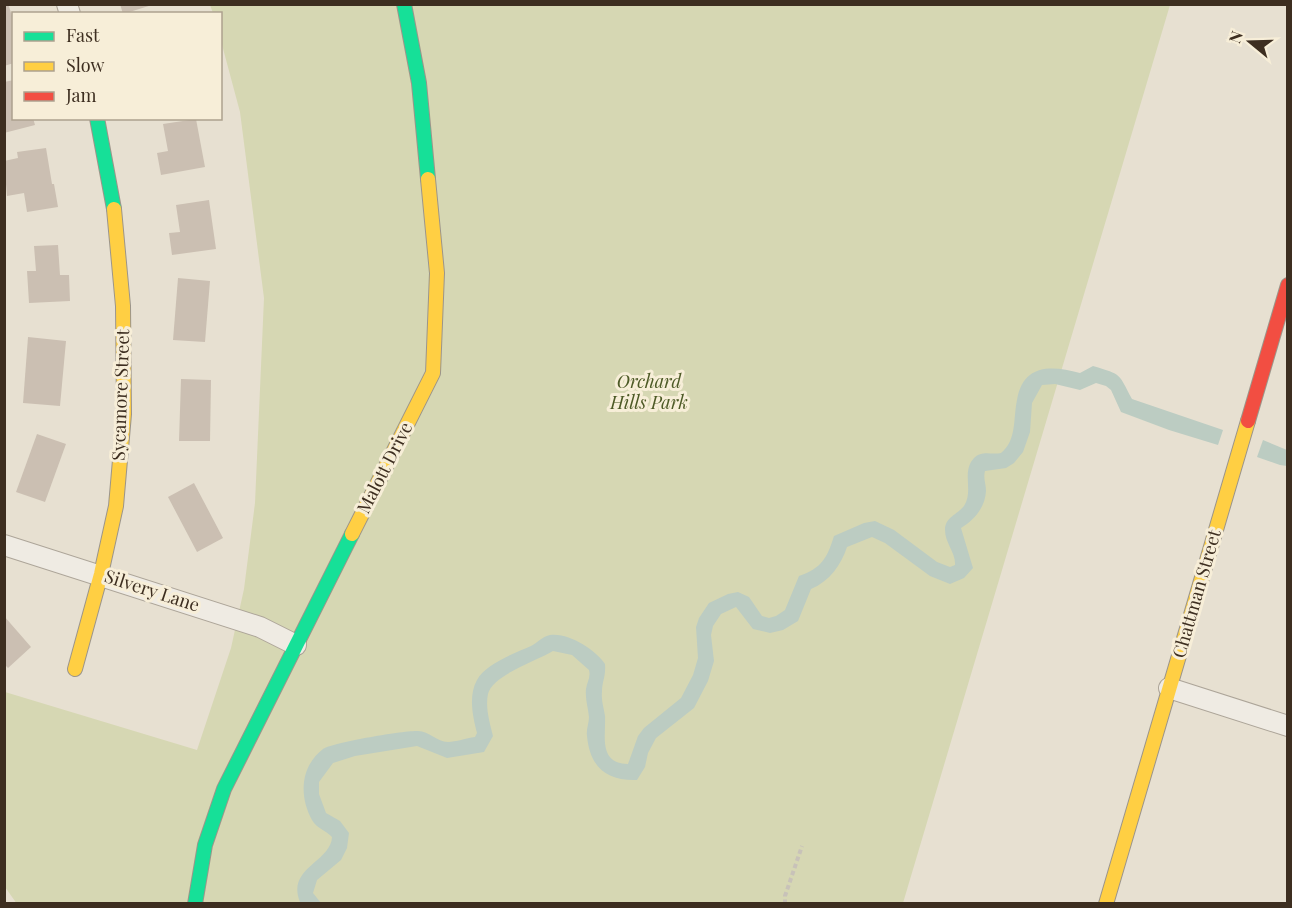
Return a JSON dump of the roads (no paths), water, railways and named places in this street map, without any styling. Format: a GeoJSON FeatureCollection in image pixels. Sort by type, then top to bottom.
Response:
{"type":"FeatureCollection","features":[{"type":"Feature","properties":{"kind":"street","name":"Malott Drive"},"geometry":{"type":"LineString","coordinates":[[195,903],[205,845],[224,789],[434,373],[437,273],[419,83],[404,4]]}},
{"type":"Feature","properties":{"kind":"street","name":"Sycamore Street"},"geometry":{"type":"LineString","coordinates":[[75,669],[101,574],[116,506],[124,414],[123,306],[117,223],[97,120]]}},
{"type":"Feature","properties":{"kind":"street","name":"Chattman Street"},"geometry":{"type":"LineString","coordinates":[[1106,903],[1287,285]]}},
{"type":"Feature","properties":{"kind":"street","name":"Silvery Lane"},"geometry":{"type":"LineString","coordinates":[[4,545],[101,574],[260,627],[296,645]]}},
{"type":"Feature","properties":{"kind":"street"},"geometry":{"type":"LineString","coordinates":[[1169,688],[1287,726]]}},
{"type":"Feature","properties":{"kind":"park label","name":"Orchard Hills Park"},"geometry":{"type":"Point","coordinates":[649,392]}}]}
